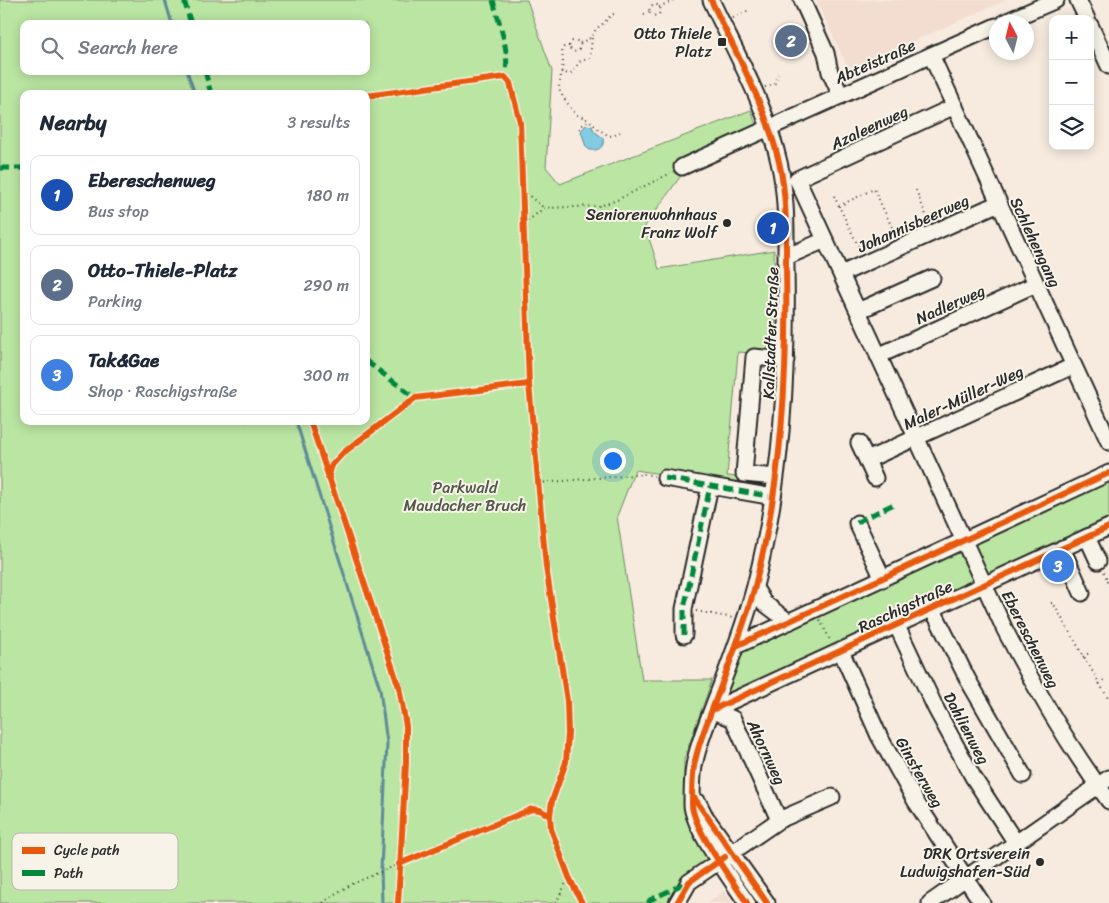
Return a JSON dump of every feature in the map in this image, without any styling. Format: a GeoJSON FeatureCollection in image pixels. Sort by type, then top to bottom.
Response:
{"type":"FeatureCollection","features":[{"type":"Feature","properties":{"kind":"street","name":"Kallstadter Straße"},"geometry":{"type":"LineString","coordinates":[[711,0],[754,92],[769,128],[779,162],[783,185],[786,257],[786,360],[773,496],[755,588],[736,646],[701,740],[694,765],[692,787],[692,806],[701,831],[740,901]]}},
{"type":"Feature","properties":{"kind":"street"},"geometry":{"type":"LineString","coordinates":[[802,0],[826,53],[830,72],[842,96]]}},
{"type":"Feature","properties":{"kind":"street"},"geometry":{"type":"LineString","coordinates":[[1021,15],[1056,0]]}},
{"type":"Feature","properties":{"kind":"street"},"geometry":{"type":"LineString","coordinates":[[1078,0],[1085,15]]}},
{"type":"Feature","properties":{"kind":"street","name":"Abteistraße"},"geometry":{"type":"LineString","coordinates":[[682,167],[989,29]]}},
{"type":"Feature","properties":{"kind":"street"},"geometry":{"type":"LineString","coordinates":[[1103,37],[1109,66]]}},
{"type":"Feature","properties":{"kind":"street","name":"Schlehengang"},"geometry":{"type":"LineString","coordinates":[[931,55],[1109,442]]}},
{"type":"Feature","properties":{"kind":"street","name":"Azaleenweg"},"geometry":{"type":"LineString","coordinates":[[797,179],[955,106]]}},
{"type":"Feature","properties":{"kind":"street","name":"Ebereschenweg"},"geometry":{"type":"LineString","coordinates":[[797,179],[1005,630],[1062,732],[1104,782],[1109,801]]}},
{"type":"Feature","properties":{"kind":"street","name":"Johannisbeerweg"},"geometry":{"type":"LineString","coordinates":[[841,274],[999,203]]}},
{"type":"Feature","properties":{"kind":"street"},"geometry":{"type":"LineString","coordinates":[[786,257],[825,240]]}},
{"type":"Feature","properties":{"kind":"street"},"geometry":{"type":"LineString","coordinates":[[858,311],[932,278]]}},
{"type":"Feature","properties":{"kind":"street","name":"Nadlerweg"},"geometry":{"type":"LineString","coordinates":[[878,356],[1036,284]]}},
{"type":"Feature","properties":{"kind":"street"},"geometry":{"type":"LineString","coordinates":[[776,477],[744,474],[754,357],[786,360]]}},
{"type":"Feature","properties":{"kind":"street","name":"Maler-Müller-Weg"},"geometry":{"type":"LineString","coordinates":[[867,460],[1073,366]]}},
{"type":"Feature","properties":{"kind":"street"},"geometry":{"type":"LineString","coordinates":[[859,443],[875,478]]}},
{"type":"Feature","properties":{"kind":"street","name":"Raschigstraße"},"geometry":{"type":"LineString","coordinates":[[736,646],[1109,473]]}},
{"type":"Feature","properties":{"kind":"street"},"geometry":{"type":"LineString","coordinates":[[665,478],[773,496]]}},
{"type":"Feature","properties":{"kind":"street"},"geometry":{"type":"LineString","coordinates":[[684,635],[684,609],[710,486]]}},
{"type":"Feature","properties":{"kind":"street"},"geometry":{"type":"LineString","coordinates":[[857,523],[883,579]]}},
{"type":"Feature","properties":{"kind":"street","name":"Raschigstraße"},"geometry":{"type":"LineString","coordinates":[[712,710],[1109,527]]}},
{"type":"Feature","properties":{"kind":"street"},"geometry":{"type":"LineString","coordinates":[[1087,537],[1098,561]]}},
{"type":"Feature","properties":{"kind":"street"},"geometry":{"type":"LineString","coordinates":[[1062,548],[1082,593]]}},
{"type":"Feature","properties":{"kind":"street"},"geometry":{"type":"LineString","coordinates":[[755,588],[764,603],[789,622]]}},
{"type":"Feature","properties":{"kind":"street"},"geometry":{"type":"LineString","coordinates":[[932,608],[968,680],[1023,775]]}},
{"type":"Feature","properties":{"kind":"street","name":"Dahlienweg"},"geometry":{"type":"LineString","coordinates":[[896,624],[936,709],[973,777],[1016,843]]}},
{"type":"Feature","properties":{"kind":"street","name":"Ginsterweg"},"geometry":{"type":"LineString","coordinates":[[835,653],[916,802],[982,903]]}},
{"type":"Feature","properties":{"kind":"street","name":"Ahornweg"},"geometry":{"type":"LineString","coordinates":[[712,710],[733,719],[779,820]]}},
{"type":"Feature","properties":{"kind":"street"},"geometry":{"type":"LineString","coordinates":[[930,903],[1104,782]]}},
{"type":"Feature","properties":{"kind":"street"},"geometry":{"type":"LineString","coordinates":[[677,903],[688,882],[718,861],[779,820],[832,797]]}},
{"type":"Feature","properties":{"kind":"street"},"geometry":{"type":"LineString","coordinates":[[693,798],[767,903]]}},
{"type":"Feature","properties":{"kind":"path"},"geometry":{"type":"LineString","coordinates":[[644,14],[650,11],[650,7],[653,5],[659,7],[674,0]]}},
{"type":"Feature","properties":{"kind":"path"},"geometry":{"type":"LineString","coordinates":[[650,11],[652,15],[656,15],[660,12],[659,7]]}},
{"type":"Feature","properties":{"kind":"path"},"geometry":{"type":"LineString","coordinates":[[722,23],[749,10]]}},
{"type":"Feature","properties":{"kind":"path"},"geometry":{"type":"LineString","coordinates":[[561,72],[569,74],[573,72],[579,62],[590,58],[592,37],[596,29],[611,14],[614,14]]}},
{"type":"Feature","properties":{"kind":"path"},"geometry":{"type":"LineString","coordinates":[[580,43],[592,37]]}},
{"type":"Feature","properties":{"kind":"path"},"geometry":{"type":"LineString","coordinates":[[580,43],[574,40],[569,46],[562,49],[558,87],[560,92],[577,115],[589,120],[608,136],[615,136],[620,132]]}},
{"type":"Feature","properties":{"kind":"path"},"geometry":{"type":"LineString","coordinates":[[569,46],[572,50],[577,51],[580,43]]}},
{"type":"Feature","properties":{"kind":"path"},"geometry":{"type":"LineString","coordinates":[[754,92],[775,83],[778,74]]}},
{"type":"Feature","properties":{"kind":"path"},"geometry":{"type":"LineString","coordinates":[[579,134],[580,127],[589,120]]}},
{"type":"Feature","properties":{"kind":"path"},"geometry":{"type":"LineString","coordinates":[[524,224],[544,208],[600,206],[617,200],[682,167]]}},
{"type":"Feature","properties":{"kind":"path"},"geometry":{"type":"LineString","coordinates":[[839,206],[874,189],[901,247]]}},
{"type":"Feature","properties":{"kind":"path"},"geometry":{"type":"LineString","coordinates":[[522,190],[544,208]]}},
{"type":"Feature","properties":{"kind":"path"},"geometry":{"type":"LineString","coordinates":[[916,190],[933,232]]}},
{"type":"Feature","properties":{"kind":"path"},"geometry":{"type":"LineString","coordinates":[[834,196],[866,263]]}},
{"type":"Feature","properties":{"kind":"path"},"geometry":{"type":"LineString","coordinates":[[539,483],[644,474],[665,478]]}},
{"type":"Feature","properties":{"kind":"path"},"geometry":{"type":"LineString","coordinates":[[1051,603],[1053,603],[1109,700]]}},
{"type":"Feature","properties":{"kind":"path"},"geometry":{"type":"LineString","coordinates":[[822,607],[824,612],[818,616],[834,648],[828,650],[835,653]]}},
{"type":"Feature","properties":{"kind":"path"},"geometry":{"type":"LineString","coordinates":[[684,609],[723,616]]}},
{"type":"Feature","properties":{"kind":"path"},"geometry":{"type":"LineString","coordinates":[[1083,657],[1089,653]]}},
{"type":"Feature","properties":{"kind":"path"},"geometry":{"type":"LineString","coordinates":[[1099,684],[1104,680]]}},
{"type":"Feature","properties":{"kind":"path"},"geometry":{"type":"LineString","coordinates":[[323,903],[346,886],[400,864]]}},
{"type":"Feature","properties":{"kind":"path"},"geometry":{"type":"LineString","coordinates":[[556,903],[569,877]]}},
{"type":"Feature","properties":{"kind":"shaded area"},"geometry":{"type":"Polygon","coordinates":[[[816,0],[1006,0],[849,70],[816,0]]]}},
{"type":"Feature","properties":{"kind":"shaded area"},"geometry":{"type":"Polygon","coordinates":[[[724,891],[732,903],[706,903],[724,891]]]}},
{"type":"Feature","properties":{"kind":"green space","name":"Parkwald Maudacher Bruch"},"geometry":{"type":"Polygon","coordinates":[[[0,0],[527,0],[552,71],[546,167],[560,184],[751,110],[757,128],[685,170],[645,226],[659,269],[774,250],[776,355],[738,352],[727,476],[765,479],[765,490],[635,470],[617,516],[642,680],[712,680],[684,759],[684,803],[692,829],[715,860],[674,903],[0,903],[0,0]]]}},
{"type":"Feature","properties":{"kind":"green space"},"geometry":{"type":"Polygon","coordinates":[[[1109,473],[1109,527],[712,710],[736,646],[1109,473]]]}},
{"type":"Feature","properties":{"kind":"water"},"geometry":{"type":"Polygon","coordinates":[[[586,125],[592,126],[594,131],[603,138],[603,144],[599,149],[590,150],[586,147],[581,131],[586,125]]]}},
{"type":"Feature","properties":{"kind":"waterway"},"geometry":{"type":"LineString","coordinates":[[165,0],[171,20]]}},
{"type":"Feature","properties":{"kind":"waterway"},"geometry":{"type":"LineString","coordinates":[[188,75],[194,90]]}},
{"type":"Feature","properties":{"kind":"waterway"},"geometry":{"type":"LineString","coordinates":[[297,425],[380,689],[387,743],[381,869],[382,903]]}},
{"type":"Feature","properties":{"kind":"marked path"},"geometry":{"type":"LineString","coordinates":[[184,0],[190,20]]}},
{"type":"Feature","properties":{"kind":"marked path"},"geometry":{"type":"LineString","coordinates":[[493,0],[505,48],[505,77]]}},
{"type":"Feature","properties":{"kind":"marked path"},"geometry":{"type":"LineString","coordinates":[[206,75],[210,90]]}},
{"type":"Feature","properties":{"kind":"marked path"},"geometry":{"type":"LineString","coordinates":[[0,168],[20,168]]}},
{"type":"Feature","properties":{"kind":"marked path"},"geometry":{"type":"LineString","coordinates":[[370,364],[415,398]]}},
{"type":"Feature","properties":{"kind":"marked path"},"geometry":{"type":"LineString","coordinates":[[665,478],[773,497]]}},
{"type":"Feature","properties":{"kind":"marked path"},"geometry":{"type":"LineString","coordinates":[[684,635],[684,609],[710,486]]}},
{"type":"Feature","properties":{"kind":"marked path"},"geometry":{"type":"LineString","coordinates":[[857,523],[894,504]]}},
{"type":"Feature","properties":{"kind":"marked path"},"geometry":{"type":"LineString","coordinates":[[648,903],[650,900],[687,882]]}},
{"type":"Feature","properties":{"kind":"cycle path"},"geometry":{"type":"LineString","coordinates":[[711,0],[749,79],[766,120],[782,175],[786,214],[786,347],[781,427],[772,507],[751,601],[701,740],[692,780],[692,804],[699,826],[714,854],[747,903]]}},
{"type":"Feature","properties":{"kind":"cycle path"},"geometry":{"type":"LineString","coordinates":[[370,95],[505,77],[510,83],[520,122],[529,384],[546,567],[567,701],[568,733],[566,762],[552,801],[551,829],[569,877],[582,903]]}},
{"type":"Feature","properties":{"kind":"cycle path"},"geometry":{"type":"LineString","coordinates":[[328,478],[332,465],[343,453],[415,398],[529,384]]}},
{"type":"Feature","properties":{"kind":"cycle path"},"geometry":{"type":"LineString","coordinates":[[311,425],[399,687],[406,726],[406,763],[398,903]]}},
{"type":"Feature","properties":{"kind":"cycle path"},"geometry":{"type":"LineString","coordinates":[[736,646],[1109,473]]}},
{"type":"Feature","properties":{"kind":"cycle path"},"geometry":{"type":"LineString","coordinates":[[712,710],[1109,527]]}},
{"type":"Feature","properties":{"kind":"cycle path"},"geometry":{"type":"LineString","coordinates":[[695,799],[767,903]]}},
{"type":"Feature","properties":{"kind":"cycle path"},"geometry":{"type":"LineString","coordinates":[[399,864],[532,809],[540,810],[550,816]]}},
{"type":"Feature","properties":{"kind":"cycle path"},"geometry":{"type":"LineString","coordinates":[[677,903],[689,882],[725,857]]}},
{"type":"Feature","properties":{"kind":"place","name":"Otto-Thiele-Platz"},"geometry":{"type":"Point","coordinates":[791,41]}},
{"type":"Feature","properties":{"kind":"place","name":"Otto Thiele Platz"},"geometry":{"type":"Point","coordinates":[722,42]}},
{"type":"Feature","properties":{"kind":"place","name":"Seniorenwohnhaus Franz Wolf"},"geometry":{"type":"Point","coordinates":[727,223]}},
{"type":"Feature","properties":{"kind":"place","name":"Ebereschenweg"},"geometry":{"type":"Point","coordinates":[773,228]}},
{"type":"Feature","properties":{"kind":"place","name":"Tak&Gae"},"geometry":{"type":"Point","coordinates":[1058,566]}},
{"type":"Feature","properties":{"kind":"place","name":"DRK Ortsverein Ludwigshafen-Süd"},"geometry":{"type":"Point","coordinates":[1040,862]}}]}
